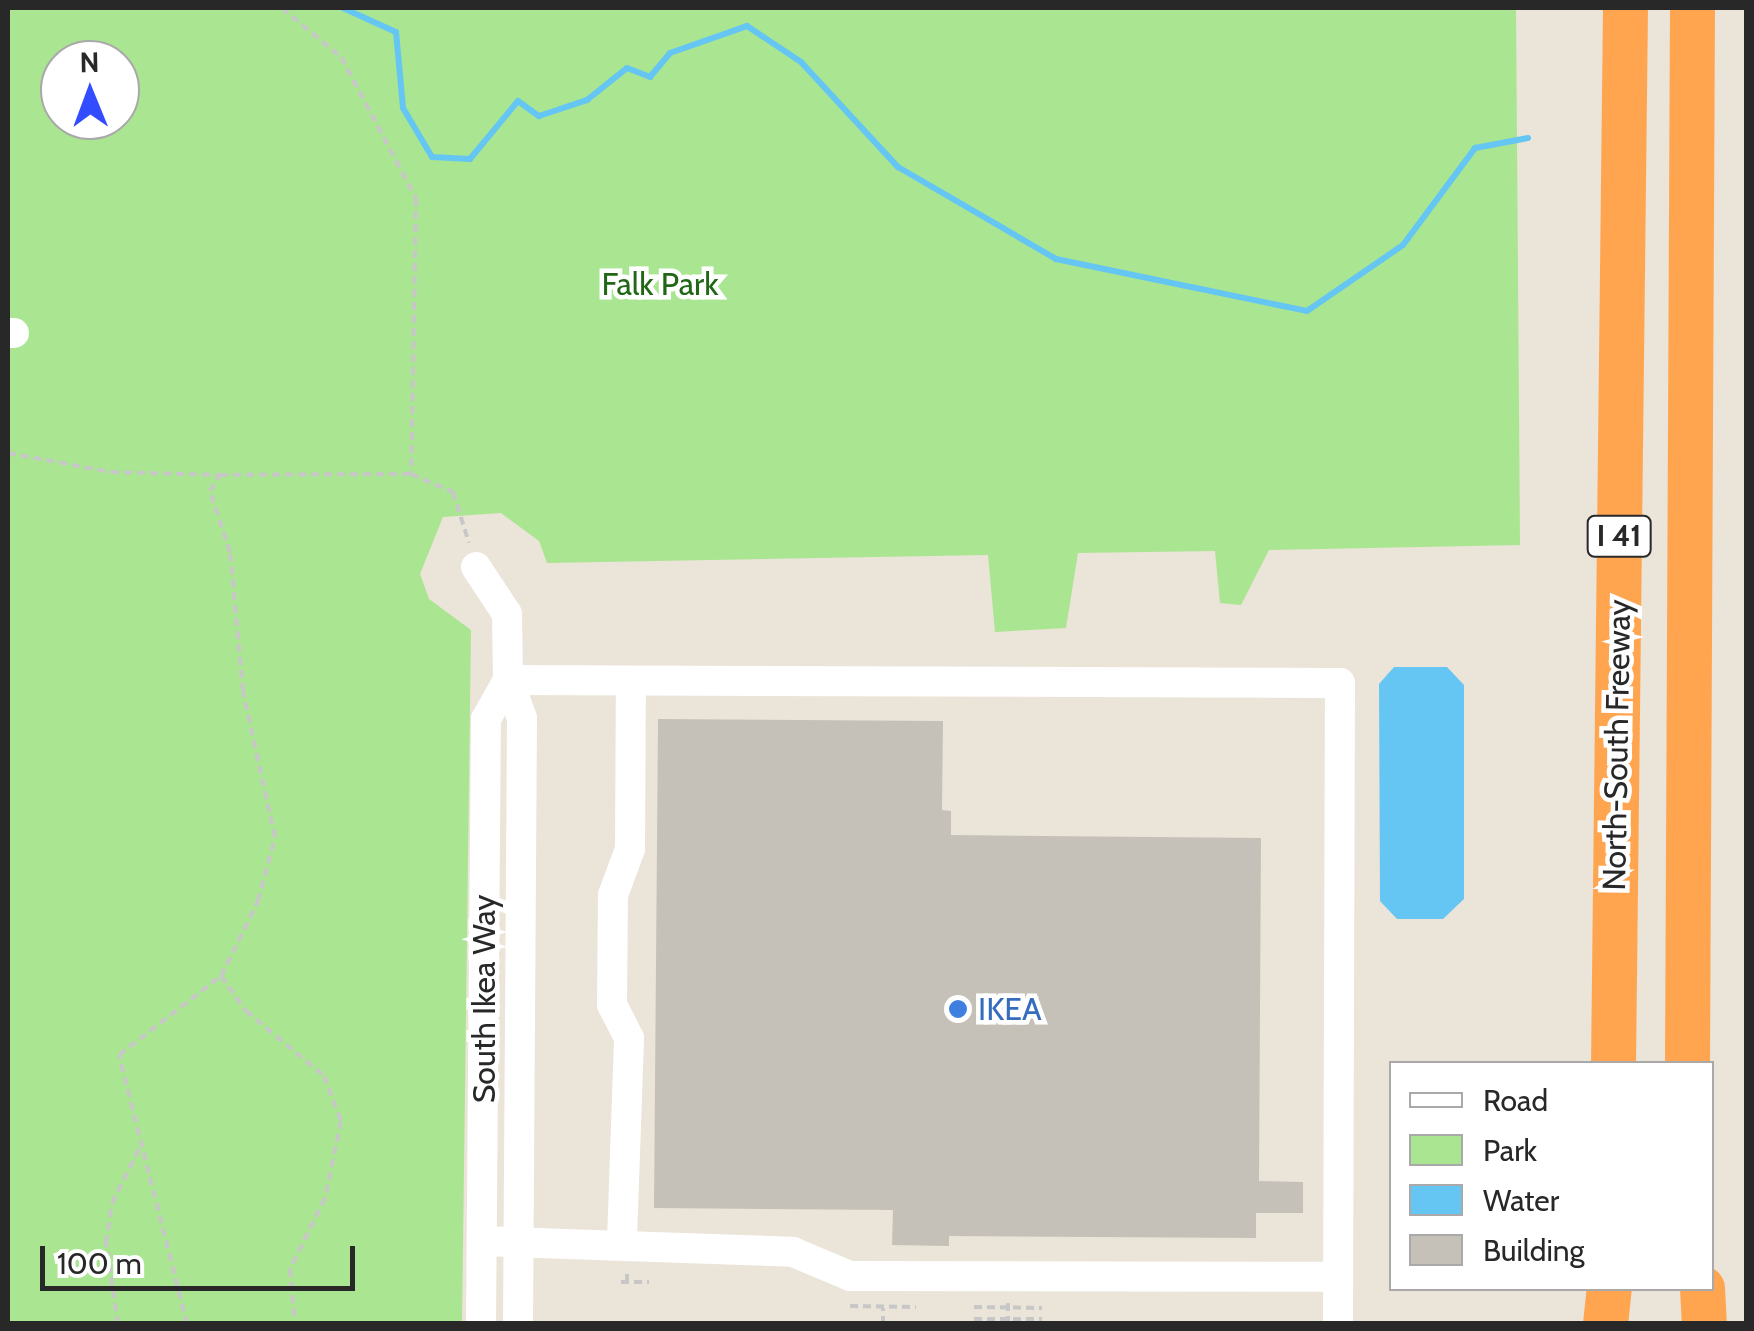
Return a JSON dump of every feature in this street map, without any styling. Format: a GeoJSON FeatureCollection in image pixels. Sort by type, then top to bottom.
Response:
{"type":"FeatureCollection","features":[{"type":"Feature","properties":{"kind":"highway","name":"North-South Freeway"},"geometry":{"type":"LineString","coordinates":[[1613,1061],[1626,8]]}},
{"type":"Feature","properties":{"kind":"highway","name":"I 41"},"geometry":{"type":"LineString","coordinates":[[1689,1061],[1692,8]]}},
{"type":"Feature","properties":{"kind":"highway"},"geometry":{"type":"LineString","coordinates":[[1608,1324],[1610,1291]]}},
{"type":"Feature","properties":{"kind":"highway"},"geometry":{"type":"LineString","coordinates":[[1684,1291],[1684,1324]]}},
{"type":"Feature","properties":{"kind":"highway"},"geometry":{"type":"LineString","coordinates":[[1702,1291],[1704,1324]]}},
{"type":"Feature","properties":{"kind":"street","name":"South Ikea Way"},"geometry":{"type":"LineString","coordinates":[[476,566],[507,614],[508,680],[522,718],[518,1324]]}},
{"type":"Feature","properties":{"kind":"street","name":"South Ikea Way"},"geometry":{"type":"LineString","coordinates":[[481,1324],[486,718],[508,680]]}},
{"type":"Feature","properties":{"kind":"street"},"geometry":{"type":"LineString","coordinates":[[508,680],[1340,683],[1338,1324]]}},
{"type":"Feature","properties":{"kind":"street"},"geometry":{"type":"LineString","coordinates":[[622,1240],[628,1038],[612,1005],[613,895],[630,849],[631,681]]}},
{"type":"Feature","properties":{"kind":"street"},"geometry":{"type":"LineString","coordinates":[[482,1240],[622,1240],[793,1252],[850,1276],[1338,1277]]}},
{"type":"Feature","properties":{"kind":"path"},"geometry":{"type":"LineString","coordinates":[[282,8],[341,58],[416,198],[411,474]]}},
{"type":"Feature","properties":{"kind":"path"},"geometry":{"type":"LineString","coordinates":[[8,453],[111,472],[411,474],[452,492],[476,566]]}},
{"type":"Feature","properties":{"kind":"path"},"geometry":{"type":"LineString","coordinates":[[188,1324],[119,1055],[220,976],[258,900],[275,837],[243,691],[230,552],[214,520],[210,491],[220,475]]}},
{"type":"Feature","properties":{"kind":"path"},"geometry":{"type":"LineString","coordinates":[[220,976],[246,1011],[324,1076],[341,1122],[325,1198],[290,1269],[294,1324]]}},
{"type":"Feature","properties":{"kind":"path"},"geometry":{"type":"LineString","coordinates":[[118,1324],[106,1243],[112,1203],[141,1145]]}},
{"type":"Feature","properties":{"kind":"path"},"geometry":{"type":"LineString","coordinates":[[621,1282],[649,1282]]}},
{"type":"Feature","properties":{"kind":"path"},"geometry":{"type":"LineString","coordinates":[[850,1306],[916,1306]]}},
{"type":"Feature","properties":{"kind":"path"},"geometry":{"type":"LineString","coordinates":[[974,1307],[1042,1308]]}},
{"type":"Feature","properties":{"kind":"path"},"geometry":{"type":"LineString","coordinates":[[974,1319],[1042,1319]]}},
{"type":"Feature","properties":{"kind":"green space","name":"Falk Park"},"geometry":{"type":"Polygon","coordinates":[[[8,8],[1516,8],[1520,545],[1269,550],[1241,605],[1220,603],[1215,551],[1078,553],[1066,628],[995,632],[988,555],[547,563],[539,541],[501,513],[443,517],[420,574],[429,599],[471,630],[462,1323],[8,1324],[8,8]]]}},
{"type":"Feature","properties":{"kind":"water"},"geometry":{"type":"Polygon","coordinates":[[[1394,667],[1447,667],[1464,685],[1464,899],[1443,919],[1397,919],[1380,901],[1379,684],[1394,667]]]}},
{"type":"Feature","properties":{"kind":"building","name":"IKEA"},"geometry":{"type":"Polygon","coordinates":[[[658,719],[943,721],[942,810],[951,811],[951,835],[1261,838],[1259,1181],[1303,1182],[1303,1213],[1256,1213],[1256,1238],[949,1236],[949,1246],[892,1245],[893,1210],[654,1208],[658,719]]]}},
{"type":"Feature","properties":{"kind":"waterway"},"geometry":{"type":"LineString","coordinates":[[343,8],[396,32],[403,108],[432,157],[470,159],[518,101],[539,116],[587,100],[627,68],[650,77],[670,53],[747,26],[801,62],[898,167],[1056,259],[1307,311],[1403,245],[1475,148],[1528,138]]}},
{"type":"Feature","properties":{"kind":"place","name":"IKEA"},"geometry":{"type":"Point","coordinates":[958,1009]}}]}
